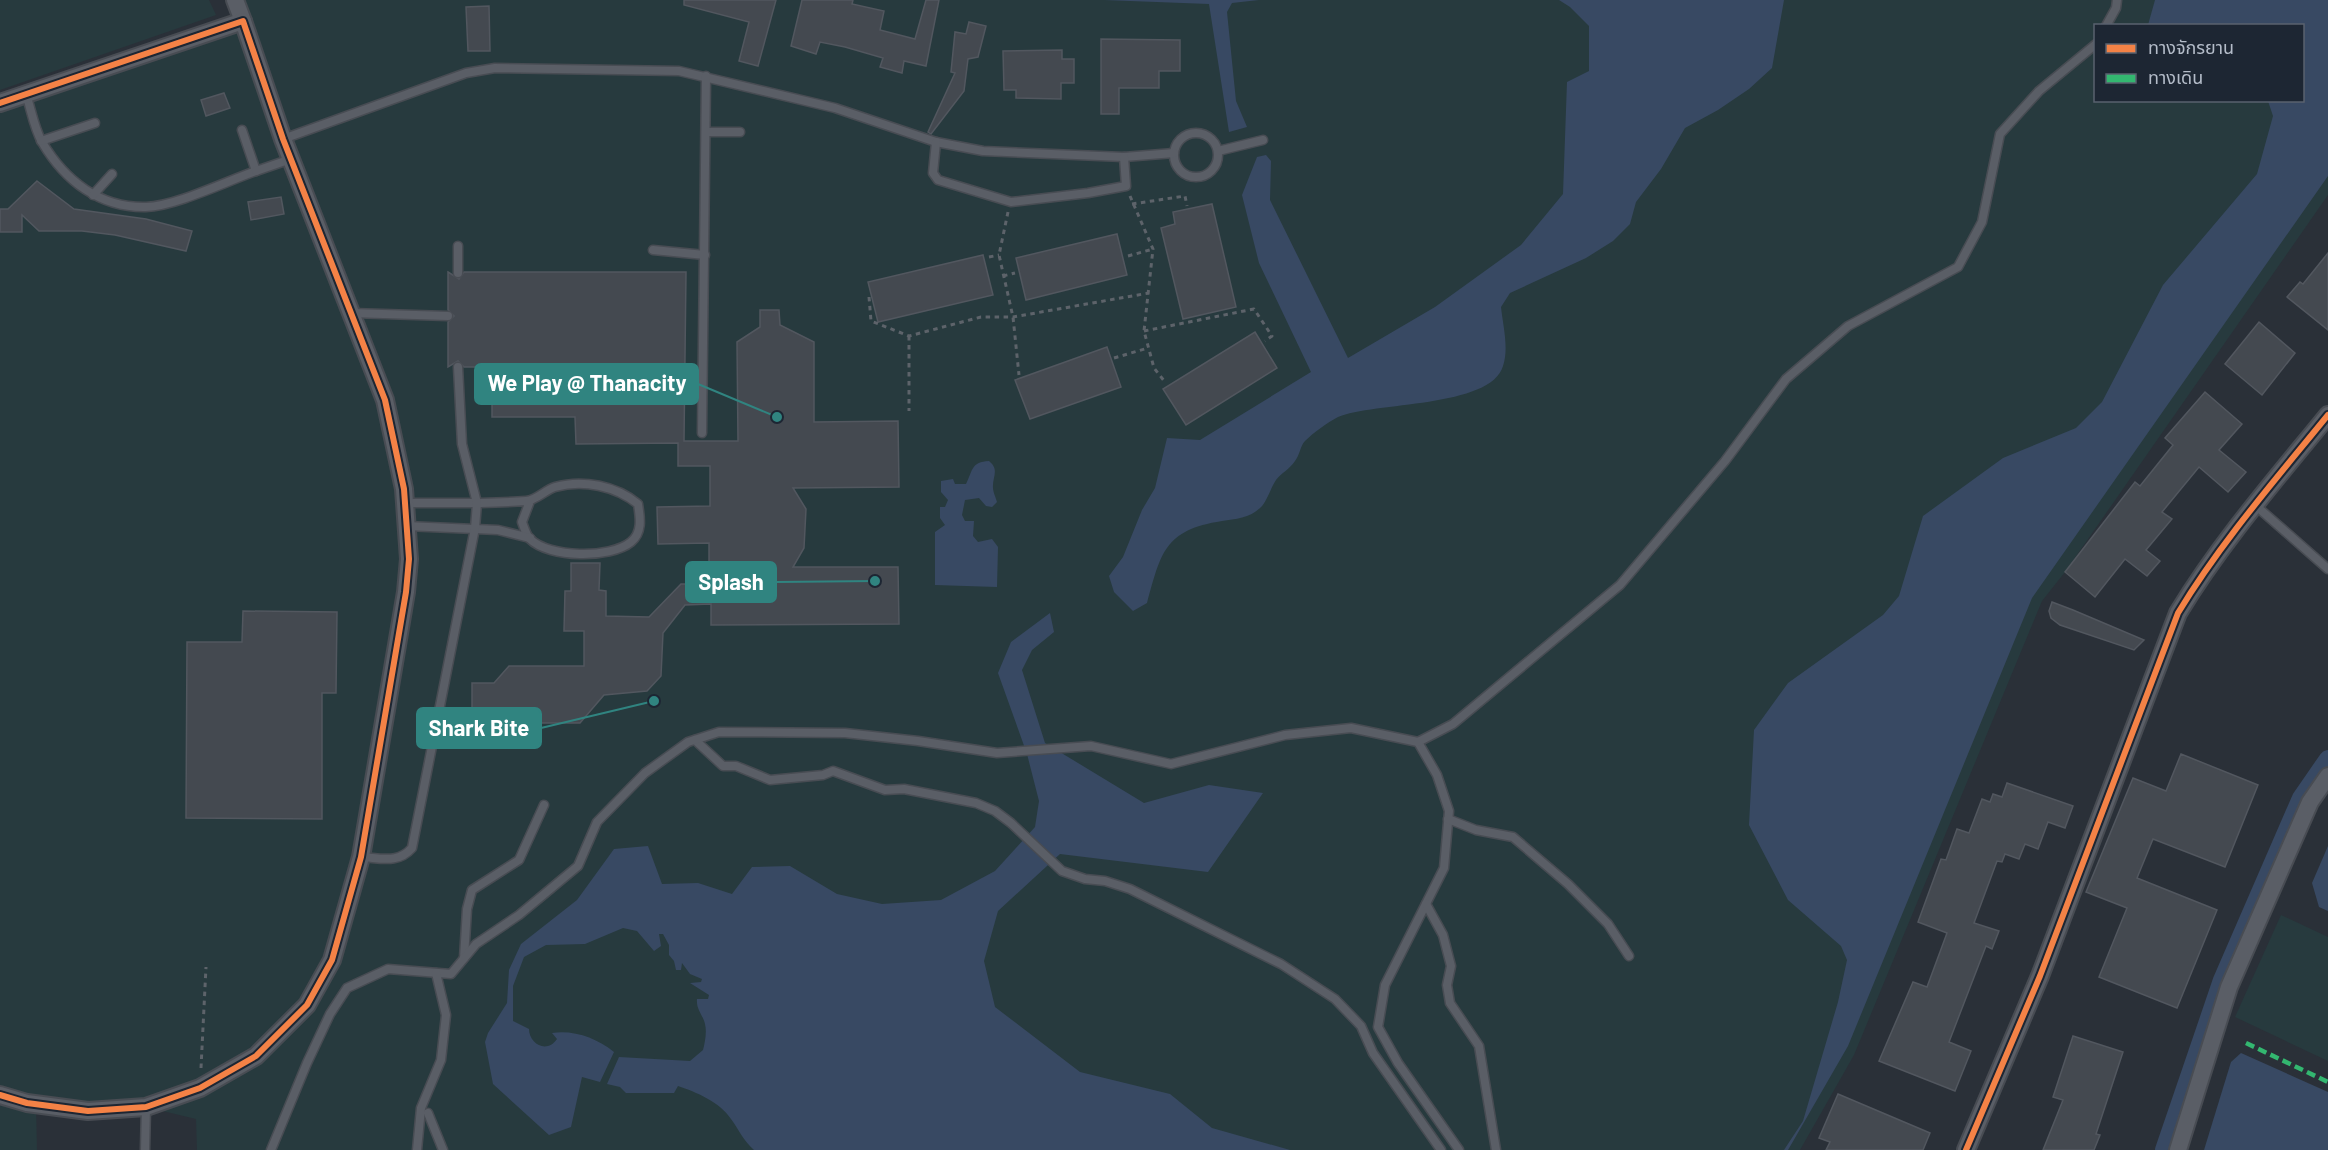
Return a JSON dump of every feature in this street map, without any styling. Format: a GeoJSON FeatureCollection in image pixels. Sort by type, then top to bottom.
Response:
{"type":"FeatureCollection","features":[{"type":"Feature","properties":{"kind":"street"},"geometry":{"type":"LineString","coordinates":[[0,1095],[27,1103],[88,1112],[146,1107],[200,1088],[256,1056],[307,1005],[332,960],[361,857],[406,592],[409,559],[405,503],[385,400],[283,140],[235,0]]}},
{"type":"Feature","properties":{"kind":"street"},"geometry":{"type":"LineString","coordinates":[[0,103],[243,21]]}},
{"type":"Feature","properties":{"kind":"street"},"geometry":{"type":"LineString","coordinates":[[1966,1150],[2040,976],[2178,613],[2197,581],[2328,415]]}},
{"type":"Feature","properties":{"kind":"street"},"geometry":{"type":"LineString","coordinates":[[2178,1150],[2229,987],[2310,802],[2328,776]]}},
{"type":"Feature","properties":{"kind":"lane"},"geometry":{"type":"LineString","coordinates":[[2107,24],[2116,8],[2117,0]]}},
{"type":"Feature","properties":{"kind":"lane"},"geometry":{"type":"LineString","coordinates":[[271,1150],[280,1122],[307,1063],[330,1014],[347,988],[388,969],[451,974],[477,944],[519,915],[578,866],[597,822],[645,773],[695,740],[719,732],[773,730],[845,733],[996,753],[1091,746],[1171,764],[1285,735],[1351,728],[1418,742],[1454,724],[1620,585],[1725,461],[1786,379],[1848,326],[1958,267],[1982,222],[2000,134],[2039,91],[2094,46]]}},
{"type":"Feature","properties":{"kind":"lane"},"geometry":{"type":"LineString","coordinates":[[283,140],[466,73],[495,68],[666,70],[706,76],[835,108],[936,142],[983,151],[1124,157],[1174,153]]}},
{"type":"Feature","properties":{"kind":"lane"},"geometry":{"type":"LineString","coordinates":[[702,433],[706,76]]}},
{"type":"Feature","properties":{"kind":"lane"},"geometry":{"type":"LineString","coordinates":[[26,94],[41,141],[72,180],[106,202],[147,207],[168,202],[291,159]]}},
{"type":"Feature","properties":{"kind":"lane"},"geometry":{"type":"LineString","coordinates":[[41,141],[95,123]]}},
{"type":"Feature","properties":{"kind":"lane"},"geometry":{"type":"LineString","coordinates":[[242,130],[256,171]]}},
{"type":"Feature","properties":{"kind":"lane"},"geometry":{"type":"LineString","coordinates":[[706,132],[740,132]]}},
{"type":"Feature","properties":{"kind":"lane"},"geometry":{"type":"LineString","coordinates":[[1198,133],[1213,140],[1218,152],[1216,165],[1211,172],[1194,177],[1179,169],[1174,153],[1182,138],[1198,133]]}},
{"type":"Feature","properties":{"kind":"lane"},"geometry":{"type":"LineString","coordinates":[[1218,152],[1263,140]]}},
{"type":"Feature","properties":{"kind":"lane"},"geometry":{"type":"LineString","coordinates":[[936,142],[933,173],[938,180],[1011,202],[1097,192],[1126,186],[1124,157]]}},
{"type":"Feature","properties":{"kind":"lane"},"geometry":{"type":"LineString","coordinates":[[93,195],[112,174]]}},
{"type":"Feature","properties":{"kind":"lane"},"geometry":{"type":"LineString","coordinates":[[458,246],[458,273]]}},
{"type":"Feature","properties":{"kind":"lane"},"geometry":{"type":"LineString","coordinates":[[653,250],[705,255]]}},
{"type":"Feature","properties":{"kind":"lane"},"geometry":{"type":"LineString","coordinates":[[351,313],[448,316]]}},
{"type":"Feature","properties":{"kind":"lane"},"geometry":{"type":"LineString","coordinates":[[361,857],[397,860],[404,857],[412,848],[475,528],[477,503],[462,444],[458,367]]}},
{"type":"Feature","properties":{"kind":"lane"},"geometry":{"type":"LineString","coordinates":[[405,503],[530,501],[555,487],[581,485],[623,492],[638,504],[641,524],[632,541],[615,551],[583,554],[553,551],[530,538],[512,532],[475,528],[406,526]]}},
{"type":"Feature","properties":{"kind":"lane"},"geometry":{"type":"LineString","coordinates":[[530,501],[522,522],[530,538]]}},
{"type":"Feature","properties":{"kind":"lane"},"geometry":{"type":"LineString","coordinates":[[2255,505],[2328,569]]}},
{"type":"Feature","properties":{"kind":"lane"},"geometry":{"type":"LineString","coordinates":[[695,740],[723,766],[736,766],[770,780],[823,775],[833,771],[885,790],[904,789],[976,802],[1011,823],[1062,871],[1085,879],[1106,881],[1130,889],[1281,964],[1335,999],[1361,1026],[1373,1053],[1442,1150]]}},
{"type":"Feature","properties":{"kind":"lane"},"geometry":{"type":"LineString","coordinates":[[1418,742],[1437,775],[1449,811],[1444,868],[1385,985],[1378,1027],[1398,1063],[1459,1150]]}},
{"type":"Feature","properties":{"kind":"lane"},"geometry":{"type":"LineString","coordinates":[[464,958],[467,909],[472,890],[519,860],[544,805]]}},
{"type":"Feature","properties":{"kind":"lane"},"geometry":{"type":"LineString","coordinates":[[1448,819],[1476,830],[1513,837],[1576,892],[1608,924],[1629,956]]}},
{"type":"Feature","properties":{"kind":"lane"},"geometry":{"type":"LineString","coordinates":[[1426,904],[1443,935],[1451,966],[1447,986],[1450,1003],[1479,1046],[1497,1150]]}},
{"type":"Feature","properties":{"kind":"lane"},"geometry":{"type":"LineString","coordinates":[[417,1150],[421,1108],[441,1060],[446,1015],[436,973]]}},
{"type":"Feature","properties":{"kind":"lane"},"geometry":{"type":"LineString","coordinates":[[145,1150],[146,1107]]}},
{"type":"Feature","properties":{"kind":"lane"},"geometry":{"type":"LineString","coordinates":[[428,1113],[443,1150]]}},
{"type":"Feature","properties":{"kind":"path"},"geometry":{"type":"LineString","coordinates":[[1126,186],[1153,249],[1144,331],[1154,368],[1165,382]]}},
{"type":"Feature","properties":{"kind":"path"},"geometry":{"type":"LineString","coordinates":[[1132,204],[1185,196],[1187,206]]}},
{"type":"Feature","properties":{"kind":"path"},"geometry":{"type":"LineString","coordinates":[[1011,202],[999,255],[1013,317],[1019,375]]}},
{"type":"Feature","properties":{"kind":"path"},"geometry":{"type":"LineString","coordinates":[[1128,256],[1153,249]]}},
{"type":"Feature","properties":{"kind":"path"},"geometry":{"type":"LineString","coordinates":[[989,257],[999,255]]}},
{"type":"Feature","properties":{"kind":"path"},"geometry":{"type":"LineString","coordinates":[[1003,276],[1016,273]]}},
{"type":"Feature","properties":{"kind":"path"},"geometry":{"type":"LineString","coordinates":[[869,297],[871,321],[909,336],[981,317],[1013,317],[1149,293]]}},
{"type":"Feature","properties":{"kind":"path"},"geometry":{"type":"LineString","coordinates":[[1144,331],[1254,309],[1272,336],[1264,341]]}},
{"type":"Feature","properties":{"kind":"path"},"geometry":{"type":"LineString","coordinates":[[1208,313],[1210,318]]}},
{"type":"Feature","properties":{"kind":"path"},"geometry":{"type":"LineString","coordinates":[[909,336],[909,411]]}},
{"type":"Feature","properties":{"kind":"path"},"geometry":{"type":"LineString","coordinates":[[1114,358],[1148,348]]}},
{"type":"Feature","properties":{"kind":"path"},"geometry":{"type":"LineString","coordinates":[[200,1088],[206,967]]}},
{"type":"Feature","properties":{"kind":"green space"},"geometry":{"type":"Polygon","coordinates":[[[0,0],[209,0],[216,15],[0,90],[0,0]]]}},
{"type":"Feature","properties":{"kind":"green space"},"geometry":{"type":"Polygon","coordinates":[[[235,0],[2328,0],[2328,195],[2065,572],[2042,601],[1854,1055],[1800,1150],[197,1150],[196,1119],[146,1107],[36,1105],[37,1150],[0,1150],[0,103],[242,21],[235,0]]]}},
{"type":"Feature","properties":{"kind":"green space"},"geometry":{"type":"Polygon","coordinates":[[[2281,915],[2328,937],[2328,1061],[2235,1017],[2281,915]]]}},
{"type":"Feature","properties":{"kind":"water"},"geometry":{"type":"Polygon","coordinates":[[[1104,0],[1259,0],[1232,3],[1227,12],[1236,101],[1247,127],[1229,132],[1209,4],[1104,0]]]}},
{"type":"Feature","properties":{"kind":"water"},"geometry":{"type":"Polygon","coordinates":[[[1559,0],[1784,0],[1772,68],[1749,89],[1718,110],[1685,128],[1661,169],[1636,202],[1630,224],[1613,241],[1586,258],[1510,293],[1501,307],[1505,359],[1494,380],[1477,390],[1455,397],[1355,412],[1330,422],[1305,441],[1297,459],[1276,480],[1265,502],[1256,511],[1242,518],[1203,525],[1176,538],[1168,547],[1156,570],[1147,603],[1133,611],[1114,592],[1109,576],[1123,557],[1142,510],[1155,488],[1167,438],[1200,440],[1311,372],[1259,263],[1242,195],[1257,157],[1266,155],[1271,161],[1270,200],[1348,358],[1435,307],[1521,245],[1563,194],[1567,82],[1589,71],[1589,26],[1570,7],[1559,0]]]}},
{"type":"Feature","properties":{"kind":"water"},"geometry":{"type":"Polygon","coordinates":[[[2155,0],[2328,0],[2328,176],[2032,598],[1848,1046],[1788,1150],[1784,1150],[1803,1121],[1838,1002],[1847,960],[1841,946],[1788,900],[1749,825],[1754,730],[1788,683],[1883,615],[1899,596],[1923,516],[2003,458],[2076,428],[2102,402],[2163,285],[2257,174],[2273,116],[2268,102],[2304,102],[2304,24],[2148,24],[2155,0]]]}},
{"type":"Feature","properties":{"kind":"water"},"geometry":{"type":"Polygon","coordinates":[[[989,461],[995,471],[993,488],[997,502],[992,507],[986,506],[979,498],[965,500],[962,515],[965,521],[974,521],[973,536],[978,542],[992,539],[998,547],[997,587],[935,585],[935,532],[945,525],[940,518],[940,507],[945,507],[948,500],[941,492],[941,481],[953,479],[955,484],[966,484],[976,465],[989,461]]]}},
{"type":"Feature","properties":{"kind":"water"},"geometry":{"type":"Polygon","coordinates":[[[1050,613],[1054,632],[1032,650],[1022,670],[1045,743],[1144,803],[1209,785],[1263,793],[1208,872],[1060,854],[998,911],[984,961],[995,1007],[1080,1072],[1170,1094],[1212,1128],[1290,1150],[754,1150],[726,1113],[700,1095],[678,1086],[674,1093],[626,1093],[620,1087],[607,1084],[619,1057],[690,1061],[703,1050],[706,1037],[705,1024],[697,999],[708,999],[709,995],[690,983],[701,982],[702,979],[690,974],[682,963],[681,970],[676,970],[674,961],[669,955],[669,945],[663,934],[659,934],[661,946],[654,951],[637,931],[623,928],[585,944],[546,945],[524,957],[513,986],[513,1021],[529,1029],[535,1043],[548,1046],[557,1039],[552,1033],[561,1032],[593,1039],[614,1052],[600,1082],[582,1077],[571,1127],[549,1135],[493,1084],[485,1042],[488,1033],[507,1003],[509,970],[521,944],[577,900],[614,849],[648,846],[662,884],[698,883],[732,894],[752,867],[790,866],[837,894],[882,904],[941,900],[995,871],[1035,827],[1039,801],[1027,754],[998,673],[1011,642],[1050,613]]]}},
{"type":"Feature","properties":{"kind":"water"},"geometry":{"type":"Polygon","coordinates":[[[2328,846],[2328,911],[2319,907],[2312,883],[2328,846]]]}},
{"type":"Feature","properties":{"kind":"water"},"geometry":{"type":"Polygon","coordinates":[[[2241,1053],[2328,1092],[2328,1150],[2204,1150],[2231,1062],[2241,1053]]]}},
{"type":"Feature","properties":{"kind":"building"},"geometry":{"type":"Polygon","coordinates":[[[684,0],[776,0],[758,66],[739,61],[749,22],[684,5],[684,0]]]}},
{"type":"Feature","properties":{"kind":"building"},"geometry":{"type":"Polygon","coordinates":[[[802,0],[853,0],[852,4],[884,11],[880,30],[915,39],[926,0],[939,0],[926,66],[904,61],[902,73],[880,67],[883,58],[845,47],[820,42],[816,54],[791,46],[802,0]]]}},
{"type":"Feature","properties":{"kind":"building"},"geometry":{"type":"Polygon","coordinates":[[[489,6],[490,51],[468,51],[466,7],[489,6]]]}},
{"type":"Feature","properties":{"kind":"building"},"geometry":{"type":"Polygon","coordinates":[[[969,22],[986,26],[978,57],[968,59],[964,91],[931,134],[928,132],[955,73],[951,72],[955,32],[966,34],[969,22]]]}},
{"type":"Feature","properties":{"kind":"building"},"geometry":{"type":"Polygon","coordinates":[[[1101,39],[1180,40],[1180,71],[1159,71],[1159,88],[1119,88],[1119,114],[1101,114],[1101,39]]]}},
{"type":"Feature","properties":{"kind":"building"},"geometry":{"type":"Polygon","coordinates":[[[1062,50],[1062,59],[1074,59],[1074,83],[1061,83],[1061,99],[1016,98],[1016,90],[1004,90],[1003,51],[1062,50]]]}},
{"type":"Feature","properties":{"kind":"building"},"geometry":{"type":"Polygon","coordinates":[[[224,93],[230,108],[206,116],[201,100],[224,93]]]}},
{"type":"Feature","properties":{"kind":"building"},"geometry":{"type":"Polygon","coordinates":[[[37,181],[74,209],[146,219],[192,231],[186,251],[115,235],[82,231],[39,231],[22,215],[22,232],[0,232],[0,209],[8,209],[37,181]]]}},
{"type":"Feature","properties":{"kind":"building"},"geometry":{"type":"Polygon","coordinates":[[[281,197],[284,214],[251,220],[248,202],[281,197]]]}},
{"type":"Feature","properties":{"kind":"building"},"geometry":{"type":"Polygon","coordinates":[[[1212,204],[1236,307],[1183,319],[1161,228],[1175,224],[1173,212],[1212,204]]]}},
{"type":"Feature","properties":{"kind":"building"},"geometry":{"type":"Polygon","coordinates":[[[1117,234],[1127,275],[1026,300],[1016,258],[1117,234]]]}},
{"type":"Feature","properties":{"kind":"building"},"geometry":{"type":"Polygon","coordinates":[[[2328,253],[2328,330],[2287,297],[2300,282],[2303,284],[2328,253]]]}},
{"type":"Feature","properties":{"kind":"building"},"geometry":{"type":"Polygon","coordinates":[[[983,255],[993,295],[878,322],[868,282],[983,255]]]}},
{"type":"Feature","properties":{"kind":"building"},"geometry":{"type":"Polygon","coordinates":[[[448,272],[459,279],[464,272],[686,272],[684,441],[738,441],[737,342],[760,327],[760,310],[779,310],[780,325],[814,342],[814,422],[898,421],[899,487],[793,488],[806,509],[804,548],[793,567],[898,567],[899,624],[711,625],[711,604],[685,605],[663,633],[661,676],[647,691],[604,695],[580,723],[493,723],[493,710],[472,710],[472,683],[494,683],[509,666],[584,666],[584,631],[564,631],[565,591],[571,591],[571,563],[600,563],[599,590],[606,591],[606,616],[649,617],[681,584],[709,584],[709,543],[658,544],[657,507],[710,506],[710,466],[678,466],[678,443],[576,444],[575,417],[492,417],[492,367],[464,367],[458,361],[448,367],[448,322],[454,316],[448,310],[448,272]]]}},
{"type":"Feature","properties":{"kind":"building"},"geometry":{"type":"Polygon","coordinates":[[[2259,322],[2295,353],[2262,395],[2225,364],[2259,322]]]}},
{"type":"Feature","properties":{"kind":"building"},"geometry":{"type":"Polygon","coordinates":[[[1255,332],[1277,368],[1186,425],[1163,389],[1255,332]]]}},
{"type":"Feature","properties":{"kind":"building"},"geometry":{"type":"Polygon","coordinates":[[[1107,347],[1121,387],[1030,419],[1015,380],[1107,347]]]}},
{"type":"Feature","properties":{"kind":"building"},"geometry":{"type":"Polygon","coordinates":[[[2205,392],[2242,424],[2219,450],[2246,472],[2228,492],[2199,467],[2162,512],[2172,519],[2146,550],[2160,561],[2147,576],[2125,559],[2095,597],[2065,572],[2135,482],[2140,486],[2173,445],[2165,438],[2205,392]]]}},
{"type":"Feature","properties":{"kind":"building"},"geometry":{"type":"Polygon","coordinates":[[[2052,602],[2144,640],[2134,650],[2060,625],[2051,618],[2049,611],[2052,602]]]}},
{"type":"Feature","properties":{"kind":"building"},"geometry":{"type":"Polygon","coordinates":[[[243,611],[337,612],[336,693],[322,693],[322,819],[186,818],[187,642],[242,642],[243,611]]]}},
{"type":"Feature","properties":{"kind":"building"},"geometry":{"type":"Polygon","coordinates":[[[2181,754],[2258,785],[2225,867],[2153,839],[2137,878],[2217,910],[2177,1008],[2099,977],[2127,908],[2086,892],[2133,778],[2166,791],[2181,754]]]}},
{"type":"Feature","properties":{"kind":"building"},"geometry":{"type":"Polygon","coordinates":[[[2007,783],[2073,806],[2065,828],[2048,822],[2038,849],[2025,844],[2019,859],[2005,854],[2002,862],[1997,861],[1974,923],[1999,931],[1992,949],[1986,946],[1949,1042],[1971,1051],[1955,1091],[1879,1061],[1913,982],[1927,987],[1947,933],[1918,922],[1941,859],[1946,860],[1957,829],[1969,833],[1982,799],[1990,802],[1993,794],[2002,797],[2007,783]]]}},
{"type":"Feature","properties":{"kind":"building"},"geometry":{"type":"Polygon","coordinates":[[[2073,1036],[2123,1052],[2096,1134],[2100,1135],[2094,1150],[2043,1150],[2063,1100],[2053,1097],[2073,1036]]]}},
{"type":"Feature","properties":{"kind":"building"},"geometry":{"type":"Polygon","coordinates":[[[1838,1094],[1930,1133],[1923,1150],[1826,1150],[1830,1142],[1819,1138],[1838,1094]]]}},
{"type":"Feature","properties":{"kind":"waterway"},"geometry":{"type":"LineString","coordinates":[[2164,1150],[2222,980],[2301,798],[2328,759]]}},
{"type":"Feature","properties":{"kind":"marked path"},"geometry":{"type":"LineString","coordinates":[[2246,1043],[2328,1082]]}},
{"type":"Feature","properties":{"kind":"cycle path"},"geometry":{"type":"LineString","coordinates":[[0,103],[243,21],[283,139],[385,400],[404,489],[409,559],[406,592],[361,857],[332,960],[307,1005],[256,1056],[200,1088],[146,1107],[88,1111],[27,1103],[0,1095]]}},
{"type":"Feature","properties":{"kind":"cycle path"},"geometry":{"type":"LineString","coordinates":[[1966,1150],[2040,976],[2178,613],[2212,561],[2328,415]]}},
{"type":"Feature","properties":{"kind":"place","name":"We Play @ Thanacity"},"geometry":{"type":"Point","coordinates":[777,417]}},
{"type":"Feature","properties":{"kind":"place","name":"Splash"},"geometry":{"type":"Point","coordinates":[875,581]}},
{"type":"Feature","properties":{"kind":"place","name":"Shark Bite"},"geometry":{"type":"Point","coordinates":[654,701]}}]}
